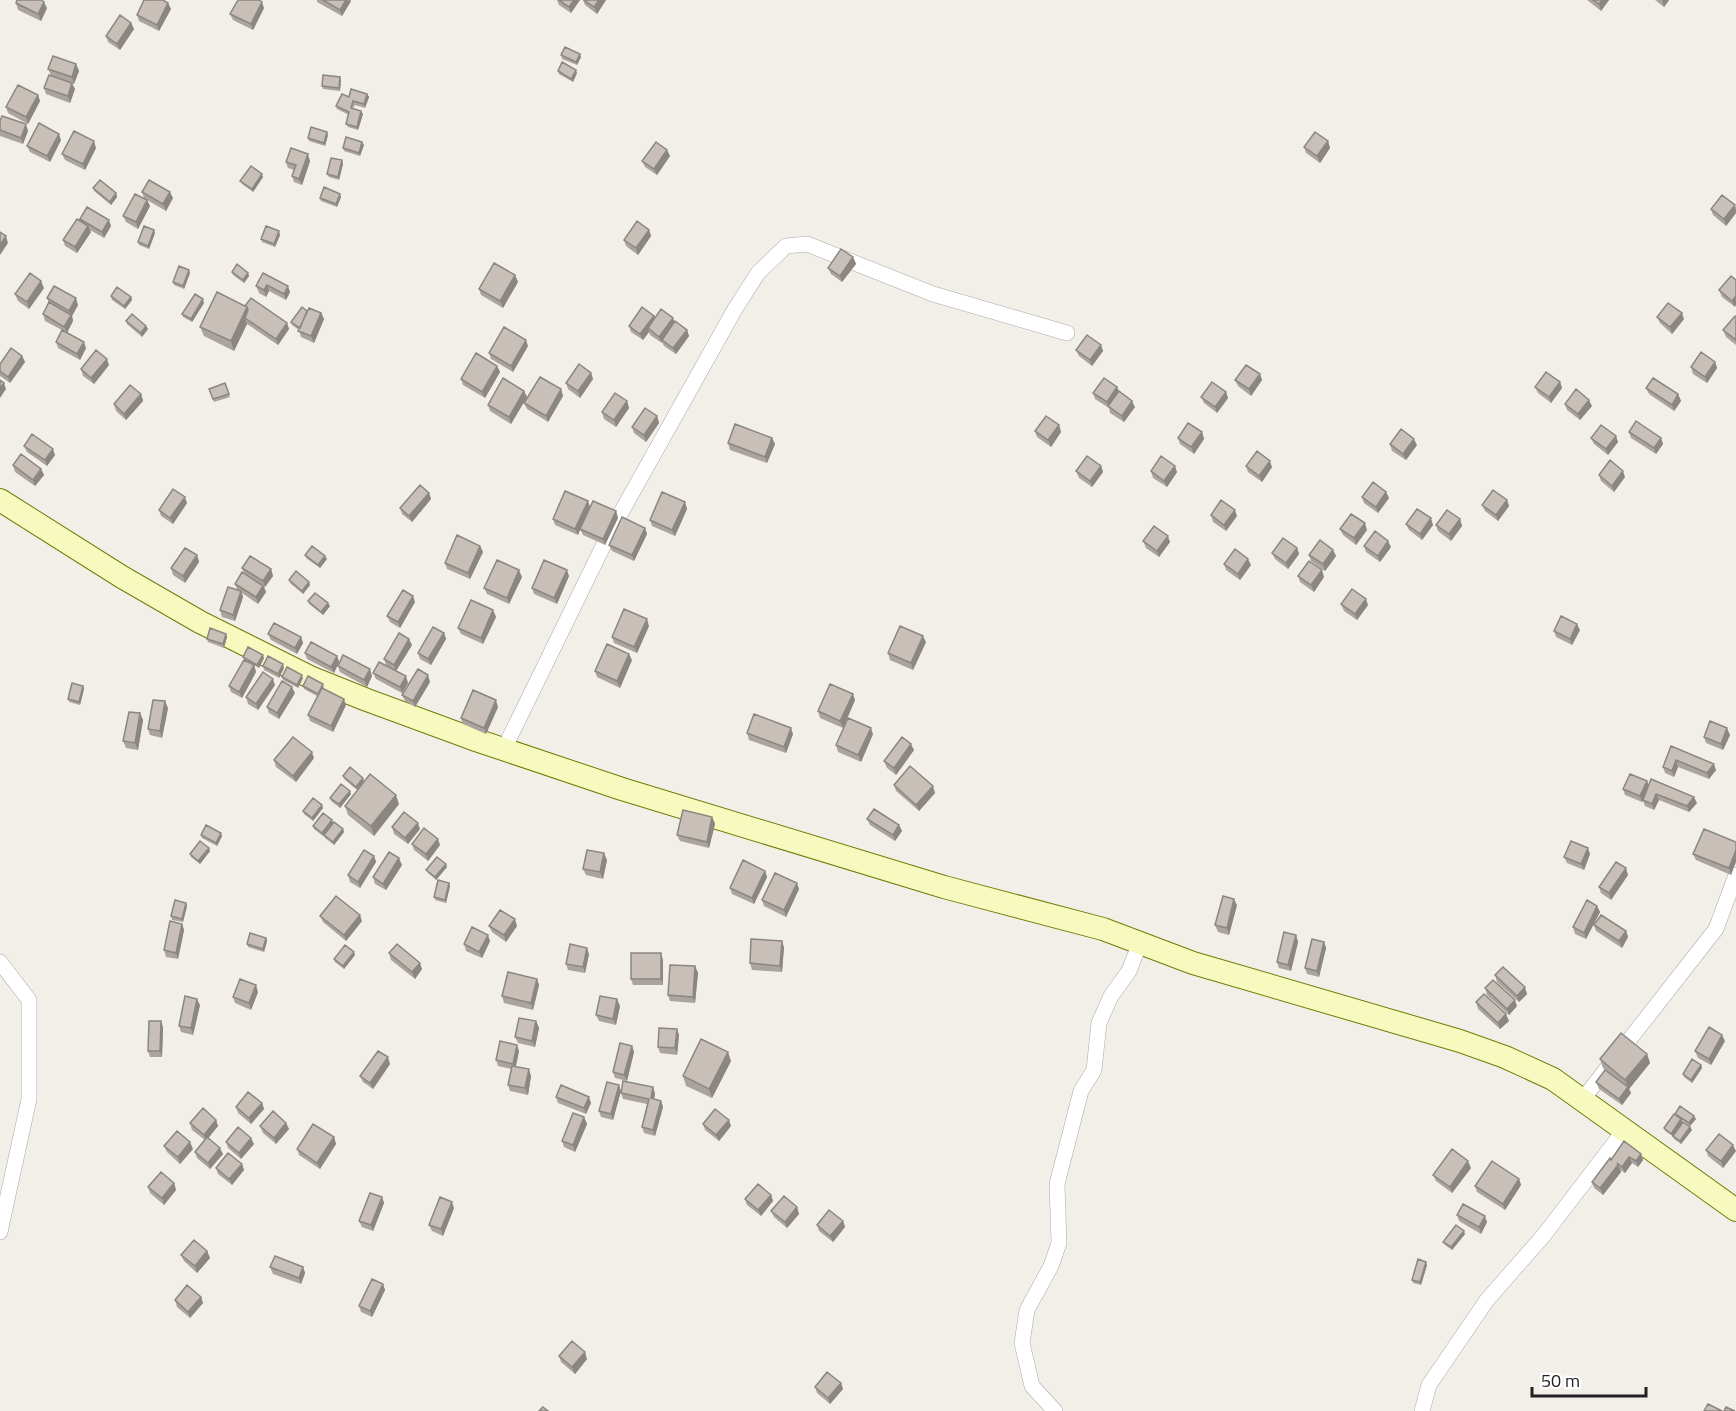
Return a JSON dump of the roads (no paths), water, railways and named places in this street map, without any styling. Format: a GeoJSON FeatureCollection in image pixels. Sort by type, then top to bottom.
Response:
{"type":"FeatureCollection","features":[{"type":"Feature","properties":{"kind":"street"},"geometry":{"type":"LineString","coordinates":[[504,749],[615,523],[735,309],[758,273],[786,246],[807,244],[933,294],[1067,333]]}},
{"type":"Feature","properties":{"kind":"street"},"geometry":{"type":"LineString","coordinates":[[0,500],[122,577],[200,622],[312,678],[504,749],[747,828],[944,887],[1103,929],[1193,963],[1505,1057],[1552,1079],[1583,1099],[1736,1209]]}},
{"type":"Feature","properties":{"kind":"street"},"geometry":{"type":"LineString","coordinates":[[1583,1099],[1716,929],[1736,875]]}},
{"type":"Feature","properties":{"kind":"street"},"geometry":{"type":"LineString","coordinates":[[1055,1411],[1032,1386],[1022,1343],[1027,1310],[1051,1266],[1059,1243],[1057,1184],[1082,1091],[1094,1070],[1099,1023],[1111,996],[1129,971],[1140,943]]}},
{"type":"Feature","properties":{"kind":"street"},"geometry":{"type":"LineString","coordinates":[[0,962],[29,1000],[29,1099],[0,1232]]}},
{"type":"Feature","properties":{"kind":"street"},"geometry":{"type":"LineString","coordinates":[[1422,1411],[1429,1385],[1487,1300],[1544,1235],[1625,1129]]}}]}
